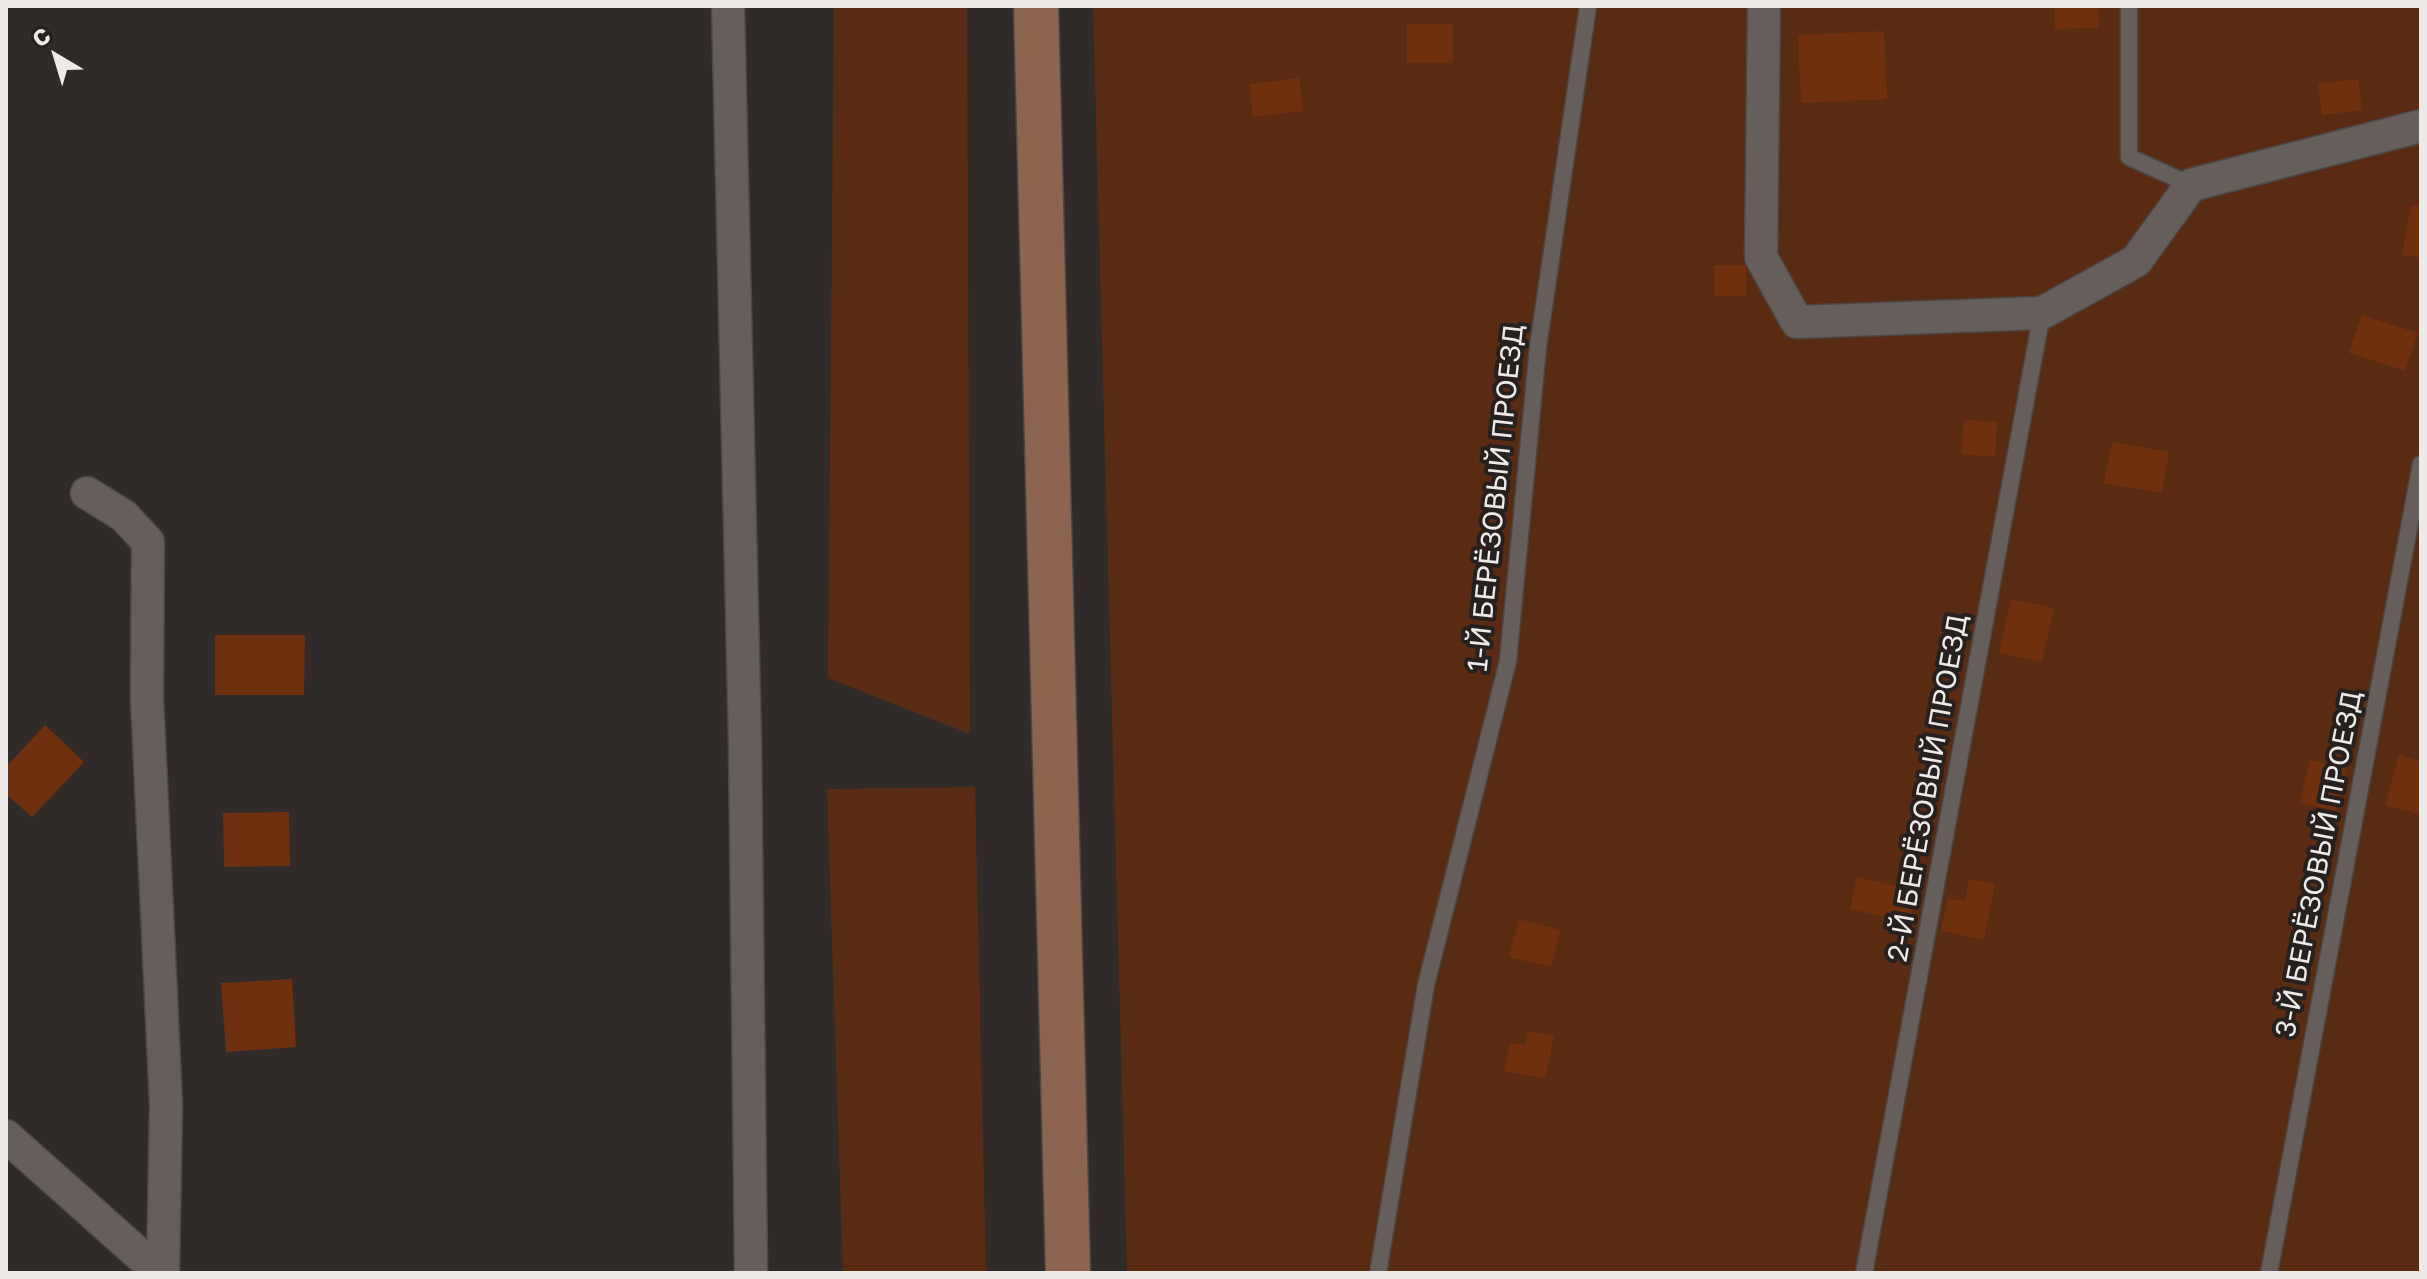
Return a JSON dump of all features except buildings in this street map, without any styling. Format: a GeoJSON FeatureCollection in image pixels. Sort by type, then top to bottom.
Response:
{"type":"FeatureCollection","features":[{"type":"Feature","properties":{"kind":"main road"},"geometry":{"type":"LineString","coordinates":[[1036,6],[1068,1273]]}},
{"type":"Feature","properties":{"kind":"street"},"geometry":{"type":"LineString","coordinates":[[728,6],[745,743],[751,1273]]}},
{"type":"Feature","properties":{"kind":"street"},"geometry":{"type":"LineString","coordinates":[[1764,6],[1761,257],[1797,322],[2042,313],[2136,261],[2191,185],[2421,126]]}},
{"type":"Feature","properties":{"kind":"street"},"geometry":{"type":"LineString","coordinates":[[87,493],[124,516],[148,542],[147,698],[166,1104],[162,1273]]}},
{"type":"Feature","properties":{"kind":"street"},"geometry":{"type":"LineString","coordinates":[[6,1136],[162,1273]]}},
{"type":"Feature","properties":{"kind":"lane","name":"1-Й БЕРЁЗОВЫЙ ПРОЕЗД"},"geometry":{"type":"LineString","coordinates":[[1378,1273],[1426,985],[1508,661],[1538,347],[1588,6]]}},
{"type":"Feature","properties":{"kind":"lane"},"geometry":{"type":"LineString","coordinates":[[2129,6],[2129,157],[2191,185]]}},
{"type":"Feature","properties":{"kind":"lane","name":"2-Й БЕРЁЗОВЫЙ ПРОЕЗД"},"geometry":{"type":"LineString","coordinates":[[1864,1273],[2042,313]]}},
{"type":"Feature","properties":{"kind":"lane","name":"3-Й БЕРЁЗОВЫЙ ПРОЕЗД"},"geometry":{"type":"LineString","coordinates":[[2269,1273],[2421,464]]}},
{"type":"Feature","properties":{"kind":"shaded area"},"geometry":{"type":"Polygon","coordinates":[[[834,6],[967,6],[970,734],[828,678],[834,6]]]}},
{"type":"Feature","properties":{"kind":"shaded area"},"geometry":{"type":"Polygon","coordinates":[[[1093,6],[2421,6],[2421,1273],[1127,1273],[1093,6]]]}},
{"type":"Feature","properties":{"kind":"shaded area"},"geometry":{"type":"Polygon","coordinates":[[[975,787],[986,1273],[843,1273],[827,789],[975,787]]]}}]}
